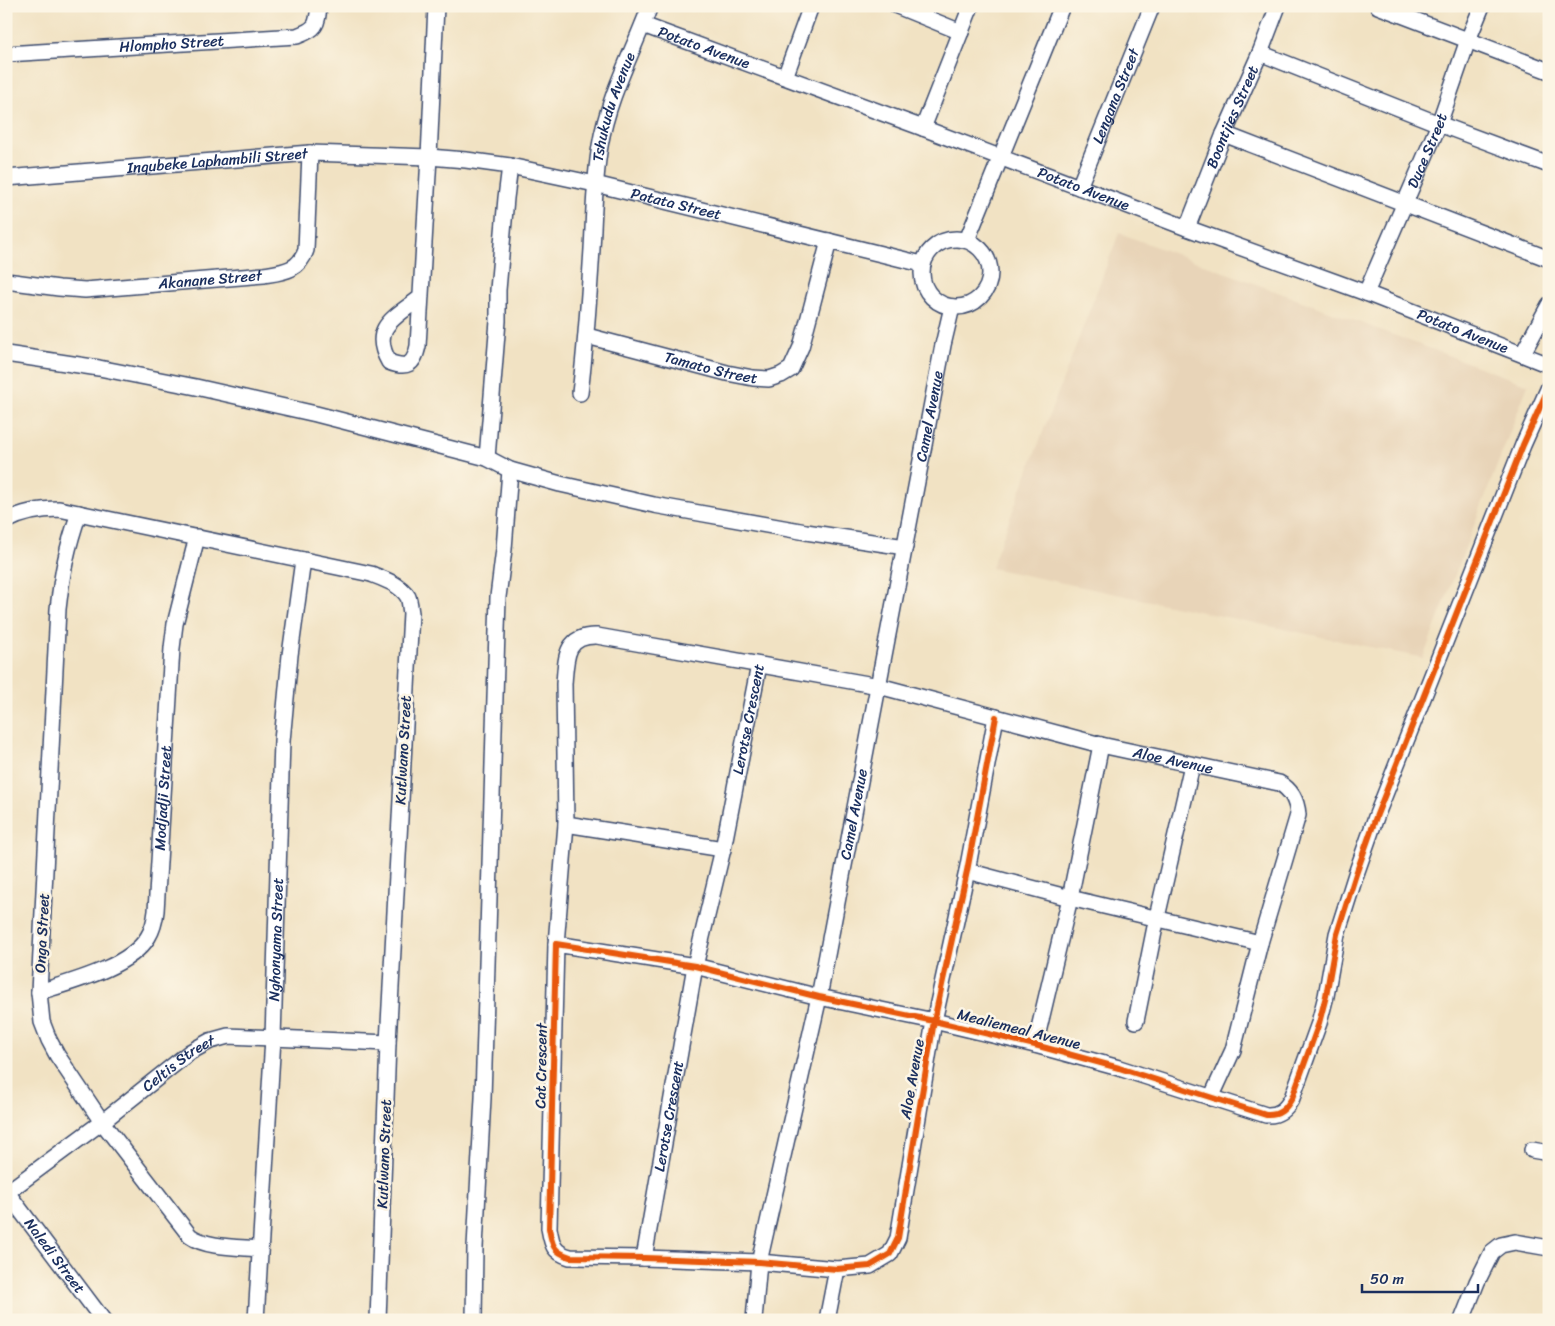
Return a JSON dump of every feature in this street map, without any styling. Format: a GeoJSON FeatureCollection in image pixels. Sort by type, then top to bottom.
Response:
{"type":"FeatureCollection","features":[{"type":"Feature","properties":{"kind":"street","name":"Hlompho Street"},"geometry":{"type":"LineString","coordinates":[[6,54],[296,36],[314,28],[318,22],[318,6]]}},
{"type":"Feature","properties":{"kind":"street"},"geometry":{"type":"LineString","coordinates":[[421,297],[436,6]]}},
{"type":"Feature","properties":{"kind":"street","name":"Tshukudu Avenue"},"geometry":{"type":"LineString","coordinates":[[596,184],[600,146],[606,120],[650,6]]}},
{"type":"Feature","properties":{"kind":"street"},"geometry":{"type":"LineString","coordinates":[[785,77],[811,6]]}},
{"type":"Feature","properties":{"kind":"street"},"geometry":{"type":"LineString","coordinates":[[897,6],[961,32]]}},
{"type":"Feature","properties":{"kind":"street"},"geometry":{"type":"LineString","coordinates":[[923,128],[971,6]]}},
{"type":"Feature","properties":{"kind":"street"},"geometry":{"type":"LineString","coordinates":[[967,240],[1062,6]]}},
{"type":"Feature","properties":{"kind":"street","name":"Lengana Street"},"geometry":{"type":"LineString","coordinates":[[1079,187],[1152,6]]}},
{"type":"Feature","properties":{"kind":"street","name":"Boontjies Street"},"geometry":{"type":"LineString","coordinates":[[1187,228],[1278,6]]}},
{"type":"Feature","properties":{"kind":"street"},"geometry":{"type":"LineString","coordinates":[[1378,6],[1549,71]]}},
{"type":"Feature","properties":{"kind":"street","name":"Duce Street"},"geometry":{"type":"LineString","coordinates":[[1366,293],[1439,124],[1468,40],[1482,6]]}},
{"type":"Feature","properties":{"kind":"street","name":"Potato Avenue"},"geometry":{"type":"LineString","coordinates":[[643,26],[1366,293],[1549,364]]}},
{"type":"Feature","properties":{"kind":"street"},"geometry":{"type":"LineString","coordinates":[[1260,53],[1439,124],[1549,165]]}},
{"type":"Feature","properties":{"kind":"street"},"geometry":{"type":"LineString","coordinates":[[1224,134],[1549,259]]}},
{"type":"Feature","properties":{"kind":"street","name":"Inqubeke Laphambili Street"},"geometry":{"type":"LineString","coordinates":[[6,178],[310,153],[429,157]]}},
{"type":"Feature","properties":{"kind":"street","name":"Akanane Street"},"geometry":{"type":"LineString","coordinates":[[6,281],[85,290],[264,275],[290,269],[299,265],[304,258],[306,250],[310,153]]}},
{"type":"Feature","properties":{"kind":"street","name":"Patata Street"},"geometry":{"type":"LineString","coordinates":[[429,157],[510,166],[596,184],[922,264]]}},
{"type":"Feature","properties":{"kind":"street"},"geometry":{"type":"LineString","coordinates":[[486,458],[498,321],[498,290],[510,166]]}},
{"type":"Feature","properties":{"kind":"street"},"geometry":{"type":"LineString","coordinates":[[580,393],[586,336],[596,184]]}},
{"type":"Feature","properties":{"kind":"street"},"geometry":{"type":"LineString","coordinates":[[956,238],[967,240],[985,254],[990,265],[990,277],[987,288],[971,304],[960,308],[938,303],[930,296],[924,286],[921,275],[922,264],[934,245],[944,240],[956,238]]}},
{"type":"Feature","properties":{"kind":"street","name":"Tamato Street"},"geometry":{"type":"LineString","coordinates":[[586,336],[753,378],[769,379],[781,375],[791,369],[801,348],[829,240]]}},
{"type":"Feature","properties":{"kind":"street"},"geometry":{"type":"LineString","coordinates":[[1523,353],[1549,305]]}},
{"type":"Feature","properties":{"kind":"street","name":"Camel Avenue"},"geometry":{"type":"LineString","coordinates":[[754,1320],[759,1262],[818,997],[943,345],[952,307]]}},
{"type":"Feature","properties":{"kind":"street"},"geometry":{"type":"LineString","coordinates":[[6,354],[99,368],[196,387],[316,414],[486,458],[510,470],[560,484],[654,505],[806,532],[905,547]]}},
{"type":"Feature","properties":{"kind":"street","name":"Mealiemeal Avenue"},"geometry":{"type":"LineString","coordinates":[[818,997],[934,1021],[1036,1046],[1119,1068],[1266,1115],[1282,1112],[1292,1098],[1319,1023],[1338,934],[1367,842],[1523,445],[1549,387]]}},
{"type":"Feature","properties":{"kind":"street"},"geometry":{"type":"LineString","coordinates":[[474,1320],[475,1248],[484,1098],[498,597],[510,470]]}},
{"type":"Feature","properties":{"kind":"street","name":"Kutlwano Street"},"geometry":{"type":"LineString","coordinates":[[6,521],[41,509],[59,509],[371,574],[386,579],[400,589],[408,598],[411,613],[388,1043],[378,1320]]}},
{"type":"Feature","properties":{"kind":"street","name":"Onga Street"},"geometry":{"type":"LineString","coordinates":[[79,513],[68,544],[58,609],[40,992],[42,1022],[56,1055],[102,1122],[190,1236],[206,1243],[260,1249]]}},
{"type":"Feature","properties":{"kind":"street","name":"Modjadji Street"},"geometry":{"type":"LineString","coordinates":[[40,992],[83,979],[124,959],[137,950],[147,938],[154,924],[157,902],[172,648],[175,624],[197,537]]}},
{"type":"Feature","properties":{"kind":"street","name":"Nghonyama Street"},"geometry":{"type":"LineString","coordinates":[[256,1320],[273,1038],[282,732],[303,560]]}},
{"type":"Feature","properties":{"kind":"street","name":"Lerotse Crescent"},"geometry":{"type":"LineString","coordinates":[[556,944],[566,824],[565,674],[571,645],[587,636],[597,636],[760,665],[723,849],[695,966],[644,1258]]}},
{"type":"Feature","properties":{"kind":"street"},"geometry":{"type":"LineString","coordinates":[[760,665],[879,686],[996,717]]}},
{"type":"Feature","properties":{"kind":"street","name":"Aloe Avenue"},"geometry":{"type":"LineString","coordinates":[[759,1262],[837,1269],[870,1266],[890,1254],[898,1238],[934,1021],[967,871],[996,717],[1101,745],[1279,783],[1286,787],[1295,800],[1298,815],[1260,943],[1233,1050],[1220,1082],[1211,1098]]}},
{"type":"Feature","properties":{"kind":"street"},"geometry":{"type":"LineString","coordinates":[[1036,1046],[1070,898],[1101,745]]}},
{"type":"Feature","properties":{"kind":"street"},"geometry":{"type":"LineString","coordinates":[[1136,1021],[1192,765]]}},
{"type":"Feature","properties":{"kind":"street"},"geometry":{"type":"LineString","coordinates":[[566,824],[723,849]]}},
{"type":"Feature","properties":{"kind":"street"},"geometry":{"type":"LineString","coordinates":[[967,871],[1070,898],[1260,943]]}},
{"type":"Feature","properties":{"kind":"street"},"geometry":{"type":"LineString","coordinates":[[556,944],[695,966],[818,997]]}},
{"type":"Feature","properties":{"kind":"street","name":"Cat Crescent"},"geometry":{"type":"LineString","coordinates":[[556,944],[549,1228],[551,1242],[556,1250],[561,1255],[570,1257],[759,1262]]}},
{"type":"Feature","properties":{"kind":"street","name":"Celtis Street"},"geometry":{"type":"LineString","coordinates":[[6,1192],[102,1122],[190,1052],[210,1041],[228,1036],[388,1043]]}},
{"type":"Feature","properties":{"kind":"street"},"geometry":{"type":"LineString","coordinates":[[1532,1150],[1549,1153]]}},
{"type":"Feature","properties":{"kind":"street","name":"Naledi Street"},"geometry":{"type":"LineString","coordinates":[[6,1192],[103,1320]]}},
{"type":"Feature","properties":{"kind":"street"},"geometry":{"type":"LineString","coordinates":[[1462,1320],[1477,1282],[1492,1252],[1501,1245],[1515,1242],[1549,1248]]}},
{"type":"Feature","properties":{"kind":"street"},"geometry":{"type":"LineString","coordinates":[[827,1320],[837,1269]]}},
{"type":"Feature","properties":{"kind":"shaded area"},"geometry":{"type":"Polygon","coordinates":[[[1119,233],[1528,385],[1423,658],[991,568],[1119,233]]]}},
{"type":"Feature","properties":{"kind":"cycle path"},"geometry":{"type":"LineString","coordinates":[[996,717],[967,871],[934,1021],[898,1238],[890,1254],[870,1266],[837,1269],[759,1262],[570,1257],[560,1253],[552,1243],[549,1228],[556,944],[695,966],[819,997],[934,1021],[1035,1045],[1119,1068],[1266,1115],[1278,1113],[1285,1108],[1292,1098],[1319,1023],[1326,996],[1337,934],[1376,817],[1523,445],[1549,387]]}}]}
